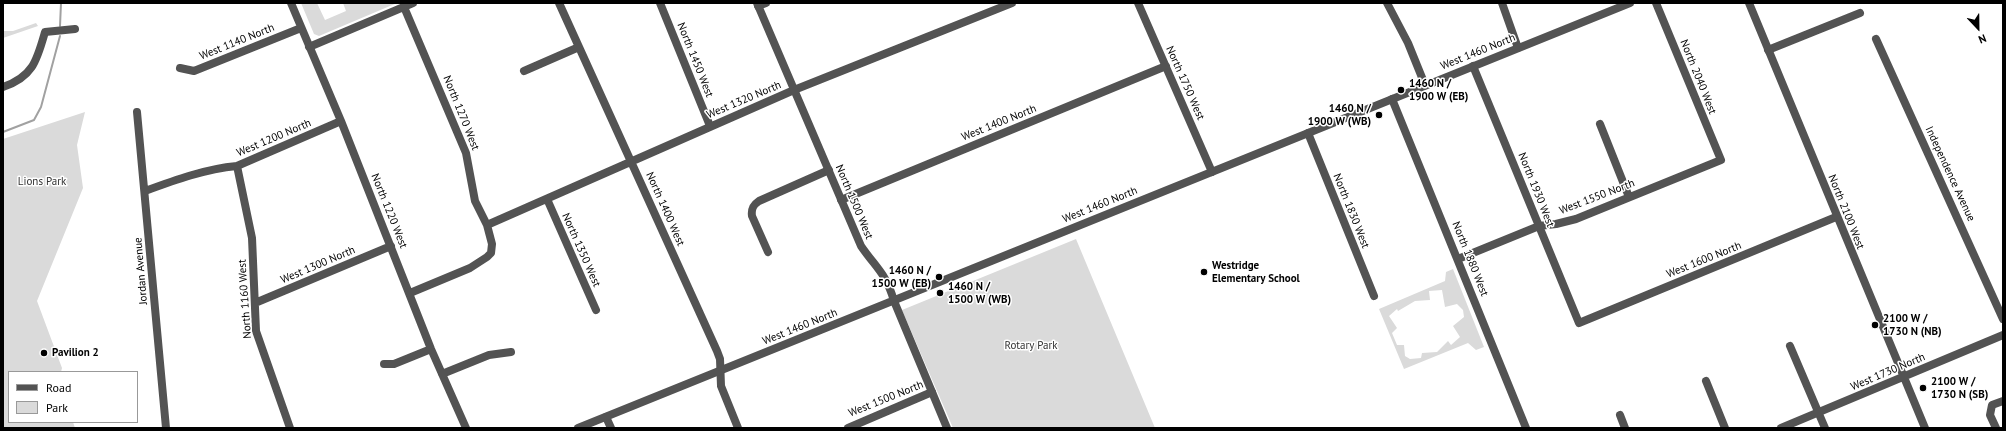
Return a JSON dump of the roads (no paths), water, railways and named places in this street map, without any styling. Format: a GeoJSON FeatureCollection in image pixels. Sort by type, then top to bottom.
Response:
{"type":"FeatureCollection","features":[{"type":"Feature","properties":{"kind":"street","name":"North 1220 West"},"geometry":{"type":"LineString","coordinates":[[291,3],[341,121],[431,349],[466,428]]}},
{"type":"Feature","properties":{"kind":"street"},"geometry":{"type":"LineString","coordinates":[[310,47],[413,3]]}},
{"type":"Feature","properties":{"kind":"street","name":"North 1400 West"},"geometry":{"type":"LineString","coordinates":[[559,3],[717,351],[720,359],[719,371],[721,386],[738,428]]}},
{"type":"Feature","properties":{"kind":"street","name":"North 1450 West"},"geometry":{"type":"LineString","coordinates":[[660,3],[710,126]]}},
{"type":"Feature","properties":{"kind":"street","name":"West 1320 North"},"geometry":{"type":"LineString","coordinates":[[487,225],[631,160],[794,90],[1012,3]]}},
{"type":"Feature","properties":{"kind":"street","name":"North 1750 West"},"geometry":{"type":"LineString","coordinates":[[1138,3],[1212,172]]}},
{"type":"Feature","properties":{"kind":"street"},"geometry":{"type":"LineString","coordinates":[[1388,3],[1408,43],[1426,85]]}},
{"type":"Feature","properties":{"kind":"street"},"geometry":{"type":"LineString","coordinates":[[1502,3],[1518,48]]}},
{"type":"Feature","properties":{"kind":"street","name":"West 1460 North"},"geometry":{"type":"LineString","coordinates":[[578,428],[1629,3]]}},
{"type":"Feature","properties":{"kind":"street","name":"North 2040 West"},"geometry":{"type":"LineString","coordinates":[[1656,3],[1721,160]]}},
{"type":"Feature","properties":{"kind":"street","name":"North 2100 West"},"geometry":{"type":"LineString","coordinates":[[1749,3],[1836,217],[1925,428]]}},
{"type":"Feature","properties":{"kind":"street","name":"North 1500 West"},"geometry":{"type":"LineString","coordinates":[[760,4],[794,90],[861,246],[883,273],[947,428]]}},
{"type":"Feature","properties":{"kind":"street","name":"North 1270 West"},"geometry":{"type":"LineString","coordinates":[[404,7],[466,153],[475,201],[487,225],[492,244],[491,253],[470,268],[410,293]]}},
{"type":"Feature","properties":{"kind":"street"},"geometry":{"type":"LineString","coordinates":[[1768,50],[1860,13]]}},
{"type":"Feature","properties":{"kind":"street","name":"West 1140 North"},"geometry":{"type":"LineString","coordinates":[[180,68],[194,71],[301,28]]}},
{"type":"Feature","properties":{"kind":"street"},"geometry":{"type":"LineString","coordinates":[[3,87],[13,84],[29,72],[38,58],[45,32],[75,29]]}},
{"type":"Feature","properties":{"kind":"street","name":"Independence Avenue"},"geometry":{"type":"LineString","coordinates":[[1876,39],[2003,319]]}},
{"type":"Feature","properties":{"kind":"street"},"geometry":{"type":"LineString","coordinates":[[524,71],[579,47]]}},
{"type":"Feature","properties":{"kind":"street","name":"West 1400 North"},"geometry":{"type":"LineString","coordinates":[[841,200],[1166,66]]}},
{"type":"Feature","properties":{"kind":"street","name":"North 1930 West"},"geometry":{"type":"LineString","coordinates":[[1474,66],[1579,322]]}},
{"type":"Feature","properties":{"kind":"street","name":"North 1880 West"},"geometry":{"type":"LineString","coordinates":[[1392,99],[1526,428]]}},
{"type":"Feature","properties":{"kind":"street","name":"Jordan Avenue"},"geometry":{"type":"LineString","coordinates":[[137,112],[166,428]]}},
{"type":"Feature","properties":{"kind":"street","name":"West 1200 North"},"geometry":{"type":"LineString","coordinates":[[145,191],[186,176],[237,166],[341,121]]}},
{"type":"Feature","properties":{"kind":"street"},"geometry":{"type":"LineString","coordinates":[[1600,124],[1629,197]]}},
{"type":"Feature","properties":{"kind":"street","name":"North 1830 West"},"geometry":{"type":"LineString","coordinates":[[1308,133],[1374,296]]}},
{"type":"Feature","properties":{"kind":"street","name":"West 1550 North"},"geometry":{"type":"LineString","coordinates":[[1458,259],[1539,226],[1576,219],[1721,160]]}},
{"type":"Feature","properties":{"kind":"street","name":"North 1160 West"},"geometry":{"type":"LineString","coordinates":[[237,166],[252,238],[256,331],[290,428]]}},
{"type":"Feature","properties":{"kind":"street"},"geometry":{"type":"LineString","coordinates":[[768,252],[752,216],[751,212],[753,206],[759,201],[828,170]]}},
{"type":"Feature","properties":{"kind":"street","name":"North 1350 West"},"geometry":{"type":"LineString","coordinates":[[547,199],[596,310]]}},
{"type":"Feature","properties":{"kind":"street","name":"West 1600 North"},"geometry":{"type":"LineString","coordinates":[[1579,322],[1836,217]]}},
{"type":"Feature","properties":{"kind":"street","name":"West 1300 North"},"geometry":{"type":"LineString","coordinates":[[255,303],[391,246]]}},
{"type":"Feature","properties":{"kind":"street","name":"West 1730 North"},"geometry":{"type":"LineString","coordinates":[[1781,428],[1904,378],[2003,335]]}},
{"type":"Feature","properties":{"kind":"street"},"geometry":{"type":"LineString","coordinates":[[1790,346],[1825,428]]}},
{"type":"Feature","properties":{"kind":"street"},"geometry":{"type":"LineString","coordinates":[[384,364],[394,364],[431,349]]}},
{"type":"Feature","properties":{"kind":"street"},"geometry":{"type":"LineString","coordinates":[[442,374],[489,355],[511,352]]}},
{"type":"Feature","properties":{"kind":"street"},"geometry":{"type":"LineString","coordinates":[[1706,381],[1725,428]]}},
{"type":"Feature","properties":{"kind":"street","name":"West 1500 North"},"geometry":{"type":"LineString","coordinates":[[848,427],[932,392]]}},
{"type":"Feature","properties":{"kind":"street"},"geometry":{"type":"LineString","coordinates":[[1996,428],[1990,415],[1992,405],[2003,401]]}},
{"type":"Feature","properties":{"kind":"street"},"geometry":{"type":"LineString","coordinates":[[1620,415],[1625,428]]}},
{"type":"Feature","properties":{"kind":"street"},"geometry":{"type":"LineString","coordinates":[[606,417],[610,428]]}},
{"type":"Feature","properties":{"kind":"waterway"},"geometry":{"type":"LineString","coordinates":[[60,26],[61,3]]}},
{"type":"Feature","properties":{"kind":"waterway"},"geometry":{"type":"LineString","coordinates":[[3,132],[34,120],[41,107],[60,36]]}},
{"type":"Feature","properties":{"kind":"place","name":"1460 N / 1900 W (EB)"},"geometry":{"type":"Point","coordinates":[1401,90]}},
{"type":"Feature","properties":{"kind":"place","name":"1460 N / 1900 W (WB)"},"geometry":{"type":"Point","coordinates":[1379,115]}},
{"type":"Feature","properties":{"kind":"place","name":"Westridge Elementary School"},"geometry":{"type":"Point","coordinates":[1204,272]}},
{"type":"Feature","properties":{"kind":"place","name":"1460 N / 1500 W (EB)"},"geometry":{"type":"Point","coordinates":[939,277]}},
{"type":"Feature","properties":{"kind":"place","name":"1460 N / 1500 W (WB)"},"geometry":{"type":"Point","coordinates":[940,293]}},
{"type":"Feature","properties":{"kind":"place","name":"2100 W / 1730 N (NB)"},"geometry":{"type":"Point","coordinates":[1875,325]}},
{"type":"Feature","properties":{"kind":"place","name":"Pavilion 2"},"geometry":{"type":"Point","coordinates":[44,353]}},
{"type":"Feature","properties":{"kind":"place","name":"2100 W / 1730 N (SB)"},"geometry":{"type":"Point","coordinates":[1923,388]}},
{"type":"Feature","properties":{"kind":"park label","name":"Lions Park"},"geometry":{"type":"Point","coordinates":[42,182]}},
{"type":"Feature","properties":{"kind":"park label","name":"Rotary Park"},"geometry":{"type":"Point","coordinates":[1031,346]}}]}
